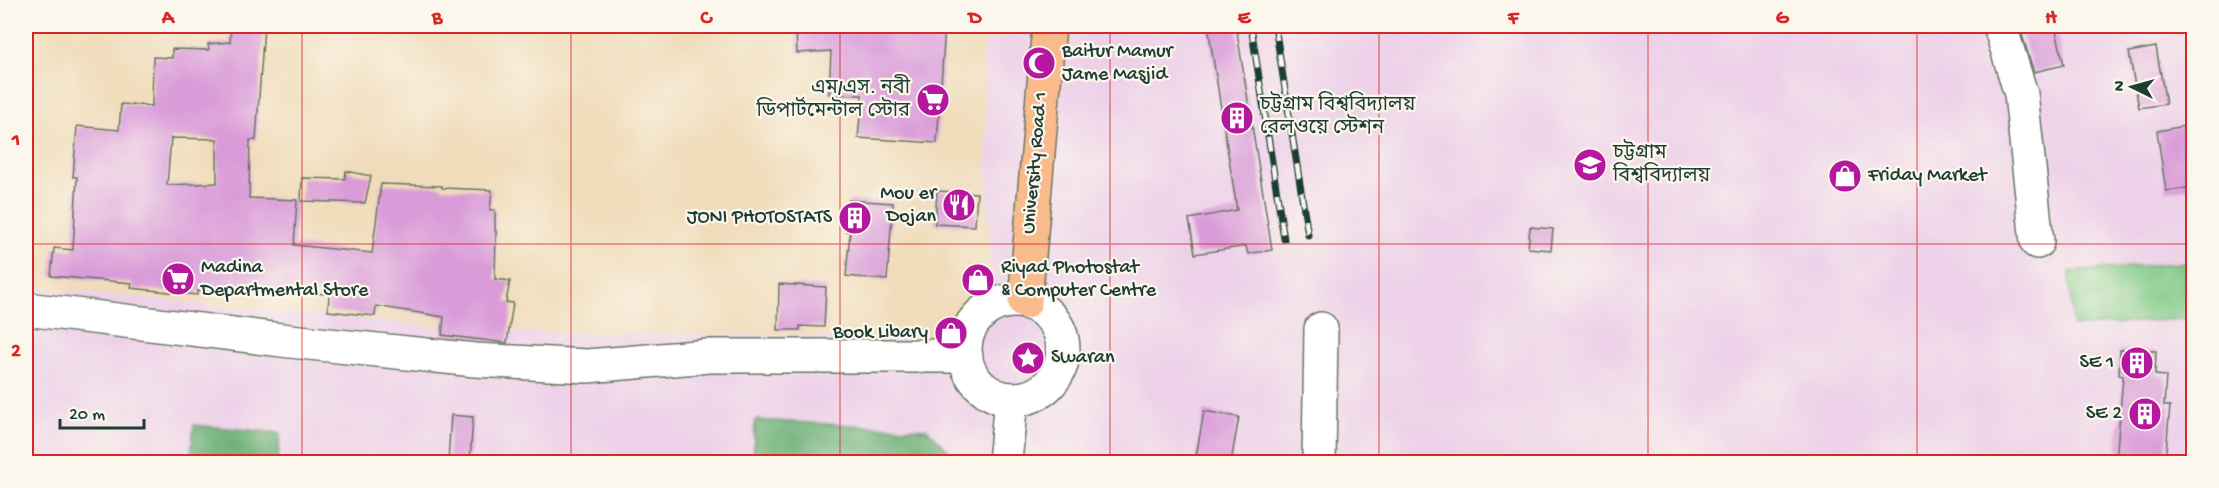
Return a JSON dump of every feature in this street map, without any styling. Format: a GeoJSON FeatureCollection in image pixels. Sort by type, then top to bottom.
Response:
{"type":"FeatureCollection","features":[{"type":"Feature","properties":{"kind":"main road","name":"University Road 1"},"geometry":{"type":"LineString","coordinates":[[1025,302],[1049,26]]}},
{"type":"Feature","properties":{"kind":"street"},"geometry":{"type":"LineString","coordinates":[[2000,26],[2021,94],[2037,242]]}},
{"type":"Feature","properties":{"kind":"street"},"geometry":{"type":"LineString","coordinates":[[1009,301],[1025,302],[1037,306],[1056,324],[1062,338],[1063,354],[1060,368],[1052,382],[1040,392],[1026,398],[1011,399],[992,393],[976,381],[969,369],[966,356],[966,340],[971,326],[981,313],[994,305],[1009,301]]}},
{"type":"Feature","properties":{"kind":"street"},"geometry":{"type":"LineString","coordinates":[[26,309],[290,341],[475,360],[587,366],[709,356],[966,356]]}},
{"type":"Feature","properties":{"kind":"street"},"geometry":{"type":"LineString","coordinates":[[1319,462],[1321,329]]}},
{"type":"Feature","properties":{"kind":"street"},"geometry":{"type":"LineString","coordinates":[[1006,461],[1011,399]]}},
{"type":"Feature","properties":{"kind":"shaded area","name":"চট্টগ্রাম বিশ্ববিদ্যালয়"},"geometry":{"type":"Polygon","coordinates":[[[1038,26],[2193,26],[2193,462],[26,462],[26,287],[484,331],[944,339],[991,289],[983,43],[1038,26]]]}},
{"type":"Feature","properties":{"kind":"green space"},"geometry":{"type":"Polygon","coordinates":[[[2193,262],[2193,318],[2073,327],[2069,272],[2193,262]]]}},
{"type":"Feature","properties":{"kind":"green space"},"geometry":{"type":"Polygon","coordinates":[[[755,420],[927,429],[960,462],[753,462],[755,420]]]}},
{"type":"Feature","properties":{"kind":"green space"},"geometry":{"type":"Polygon","coordinates":[[[194,425],[280,433],[278,462],[190,462],[194,425]]]}},
{"type":"Feature","properties":{"kind":"building"},"geometry":{"type":"Polygon","coordinates":[[[231,26],[264,26],[256,140],[250,140],[249,198],[297,200],[294,245],[372,253],[381,184],[492,190],[490,210],[495,210],[495,279],[510,281],[506,302],[513,303],[507,343],[442,335],[444,317],[376,306],[375,316],[328,311],[329,294],[240,290],[240,293],[197,291],[197,295],[131,288],[132,283],[51,276],[54,248],[73,250],[77,177],[73,177],[77,126],[119,130],[121,104],[152,106],[153,57],[172,58],[172,49],[209,50],[208,44],[230,42],[231,26]],[[171,138],[167,185],[217,183],[217,139],[171,138]]]}},
{"type":"Feature","properties":{"kind":"building"},"geometry":{"type":"Polygon","coordinates":[[[842,26],[902,30],[902,26],[945,26],[937,143],[858,138],[862,95],[829,94],[831,51],[797,53],[796,27],[842,26]]]}},
{"type":"Feature","properties":{"kind":"building","name":"চট্টগ্রাম বিশ্ববিদ্যালয় রেলওয়ে স্টেশন"},"geometry":{"type":"Polygon","coordinates":[[[1208,26],[1236,26],[1272,250],[1248,254],[1246,246],[1195,254],[1189,219],[1237,210],[1208,26]]]}},
{"type":"Feature","properties":{"kind":"building"},"geometry":{"type":"Polygon","coordinates":[[[2019,26],[2055,26],[2064,65],[2034,72],[2019,26]]]}},
{"type":"Feature","properties":{"kind":"building"},"geometry":{"type":"Polygon","coordinates":[[[2156,47],[2166,104],[2139,108],[2129,52],[2156,47]]]}},
{"type":"Feature","properties":{"kind":"building"},"geometry":{"type":"Polygon","coordinates":[[[2190,125],[2193,146],[2193,187],[2166,191],[2157,131],[2190,125]]]}},
{"type":"Feature","properties":{"kind":"building"},"geometry":{"type":"Polygon","coordinates":[[[346,171],[371,176],[365,203],[301,201],[302,178],[345,179],[346,171]]]}},
{"type":"Feature","properties":{"kind":"building"},"geometry":{"type":"Polygon","coordinates":[[[937,191],[977,193],[975,226],[935,224],[937,191]]]}},
{"type":"Feature","properties":{"kind":"building"},"geometry":{"type":"Polygon","coordinates":[[[849,200],[893,203],[887,280],[846,276],[850,232],[846,231],[849,200]]]}},
{"type":"Feature","properties":{"kind":"building"},"geometry":{"type":"Polygon","coordinates":[[[1530,227],[1553,229],[1551,250],[1528,248],[1530,227]]]}},
{"type":"Feature","properties":{"kind":"building"},"geometry":{"type":"Polygon","coordinates":[[[779,284],[826,287],[824,327],[800,326],[800,330],[778,330],[779,284]]]}},
{"type":"Feature","properties":{"kind":"building"},"geometry":{"type":"Polygon","coordinates":[[[2120,350],[2156,351],[2155,375],[2166,376],[2164,406],[2170,406],[2165,462],[2116,462],[2123,376],[2119,375],[2120,350]]]}},
{"type":"Feature","properties":{"kind":"building"},"geometry":{"type":"Polygon","coordinates":[[[1204,411],[1239,417],[1231,462],[1195,462],[1204,411]]]}},
{"type":"Feature","properties":{"kind":"building"},"geometry":{"type":"Polygon","coordinates":[[[451,415],[473,417],[470,462],[448,462],[451,415]]]}},
{"type":"Feature","properties":{"kind":"railway"},"geometry":{"type":"LineString","coordinates":[[1251,26],[1284,239]]}},
{"type":"Feature","properties":{"kind":"railway"},"geometry":{"type":"LineString","coordinates":[[1275,26],[1308,235]]}},
{"type":"Feature","properties":{"kind":"place","name":"Baitur Mamur Jame Masjid"},"geometry":{"type":"Point","coordinates":[1039,63]}},
{"type":"Feature","properties":{"kind":"place","name":"এম/এস. নবী ডিপার্টমেন্টাল স্টোর"},"geometry":{"type":"Point","coordinates":[933,100]}},
{"type":"Feature","properties":{"kind":"place","name":"চট্টগ্রাম বিশ্ববিদ্যালয় রেলওয়ে স্টেশন"},"geometry":{"type":"Point","coordinates":[1237,118]}},
{"type":"Feature","properties":{"kind":"place","name":"চট্টগ্রাম বিশ্ববিদ্যালয়"},"geometry":{"type":"Point","coordinates":[1590,165]}},
{"type":"Feature","properties":{"kind":"place","name":"Friday Market"},"geometry":{"type":"Point","coordinates":[1845,176]}},
{"type":"Feature","properties":{"kind":"place","name":"Mou er Dojan"},"geometry":{"type":"Point","coordinates":[959,205]}},
{"type":"Feature","properties":{"kind":"place","name":"JONI PHOTOSTATS"},"geometry":{"type":"Point","coordinates":[855,218]}},
{"type":"Feature","properties":{"kind":"place","name":"Madina Departmental Store"},"geometry":{"type":"Point","coordinates":[178,279]}},
{"type":"Feature","properties":{"kind":"place","name":"Riyad Photostat & Computer Centre"},"geometry":{"type":"Point","coordinates":[978,280]}},
{"type":"Feature","properties":{"kind":"place","name":"Book Libary"},"geometry":{"type":"Point","coordinates":[951,333]}},
{"type":"Feature","properties":{"kind":"place","name":"Swaran"},"geometry":{"type":"Point","coordinates":[1028,358]}},
{"type":"Feature","properties":{"kind":"place","name":"SE 1"},"geometry":{"type":"Point","coordinates":[2137,363]}},
{"type":"Feature","properties":{"kind":"place","name":"SE 2"},"geometry":{"type":"Point","coordinates":[2145,414]}}]}
